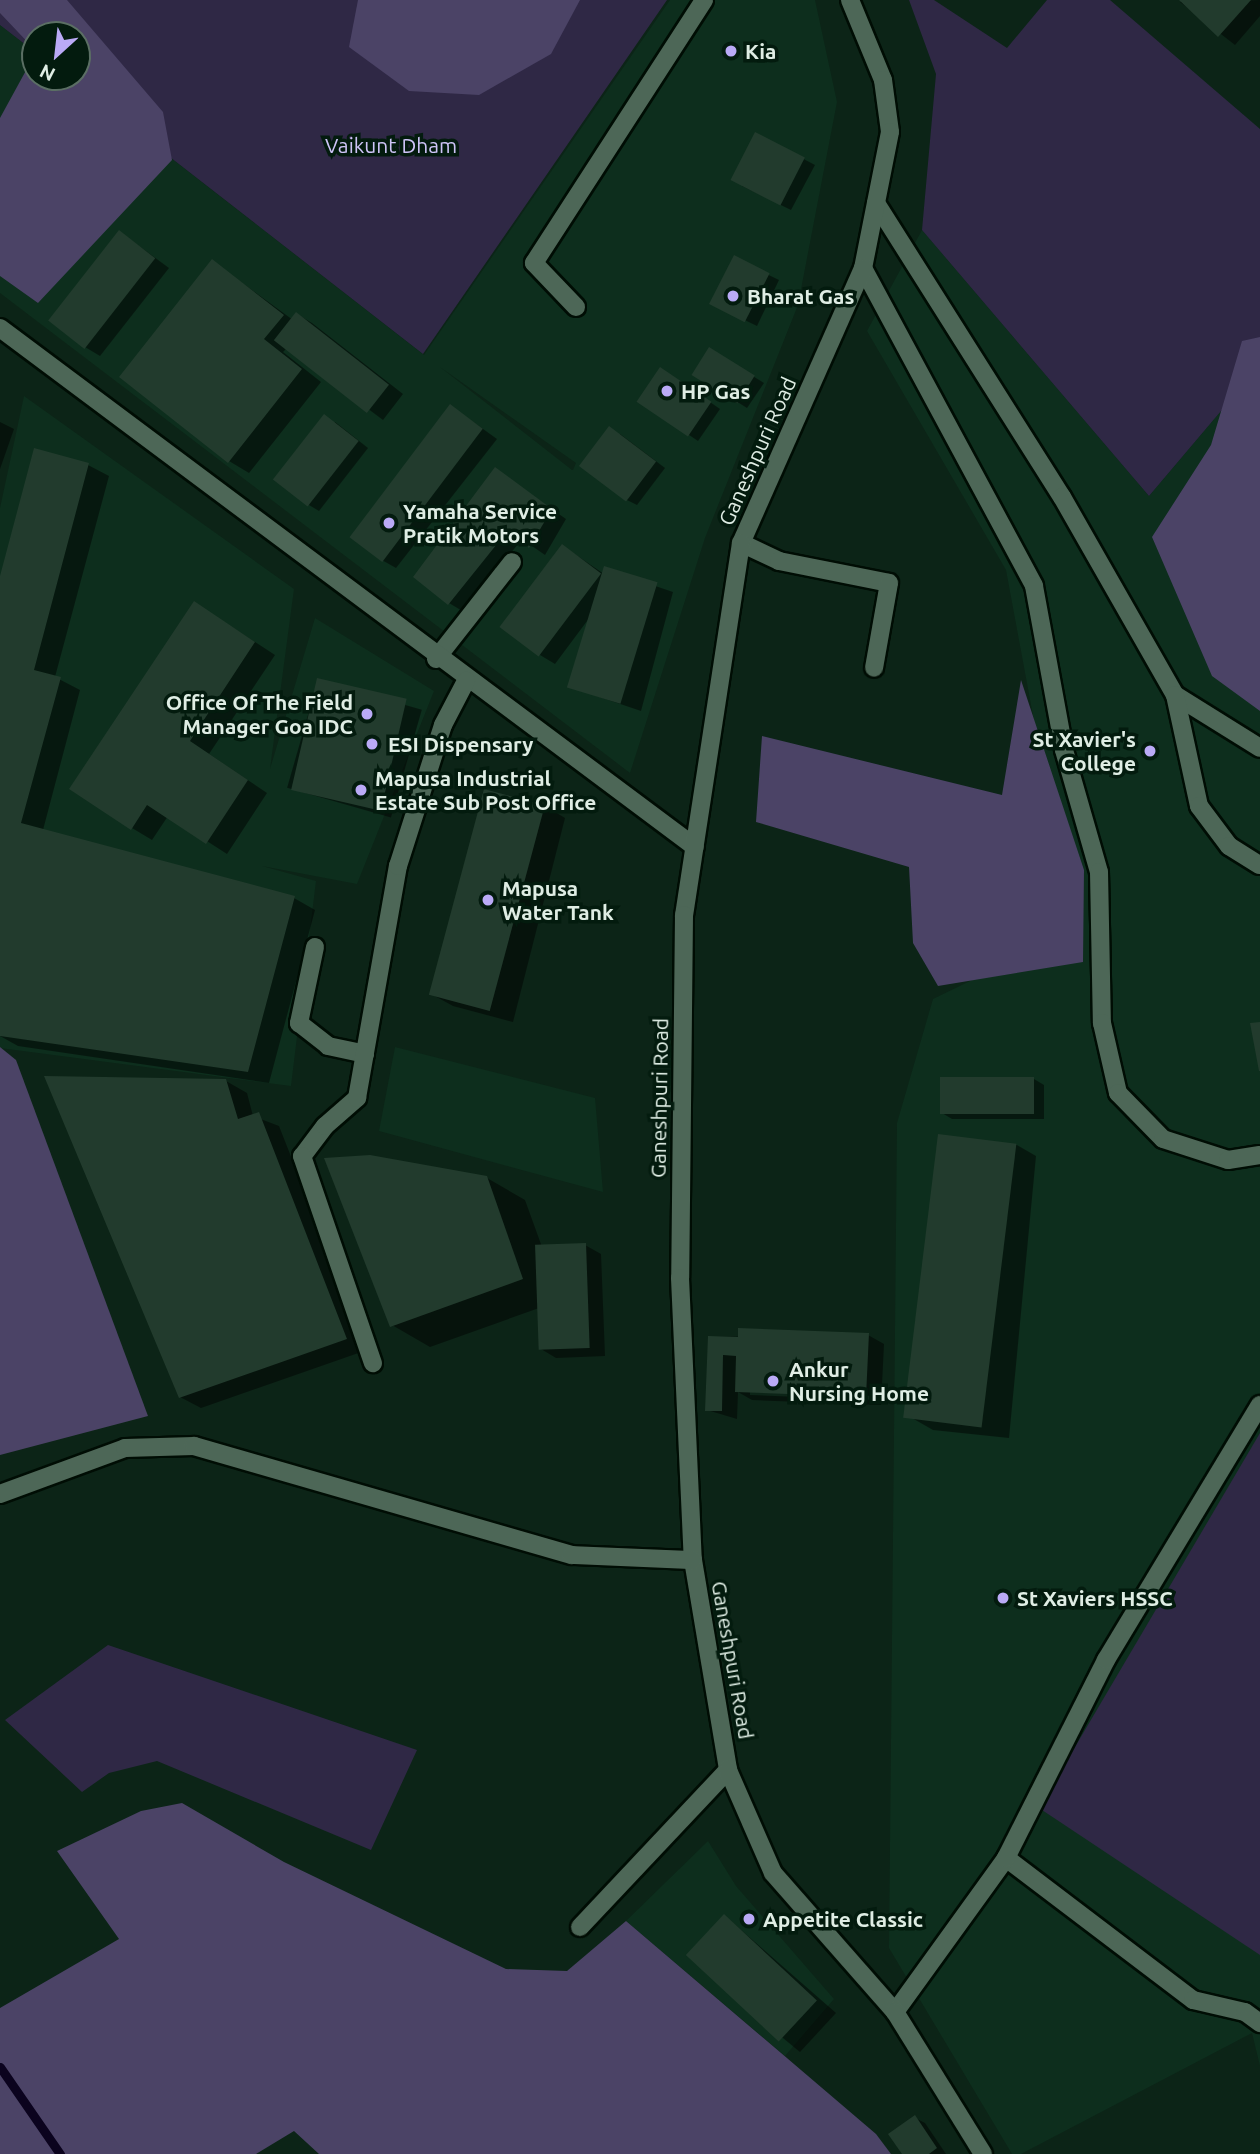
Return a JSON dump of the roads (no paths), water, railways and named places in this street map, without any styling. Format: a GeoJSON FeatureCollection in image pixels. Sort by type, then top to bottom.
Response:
{"type":"FeatureCollection","features":[{"type":"Feature","properties":{"kind":"street"},"geometry":{"type":"LineString","coordinates":[[576,307],[534,263],[704,0]]}},
{"type":"Feature","properties":{"kind":"street","name":"Ganeshpuri Road"},"geometry":{"type":"LineString","coordinates":[[850,0],[862,17],[883,80],[890,132],[863,268],[741,543],[684,915],[680,1278],[694,1560],[728,1770],[773,1872],[895,2012],[983,2154]]}},
{"type":"Feature","properties":{"kind":"street"},"geometry":{"type":"LineString","coordinates":[[862,17],[870,0]]}},
{"type":"Feature","properties":{"kind":"street"},"geometry":{"type":"LineString","coordinates":[[876,203],[1062,497],[1175,695],[1199,806],[1229,846],[1260,865]]}},
{"type":"Feature","properties":{"kind":"street"},"geometry":{"type":"LineString","coordinates":[[863,268],[1034,586],[1064,750],[1099,872],[1102,1023],[1118,1093],[1163,1139],[1228,1160],[1260,1155]]}},
{"type":"Feature","properties":{"kind":"street"},"geometry":{"type":"LineString","coordinates":[[0,328],[436,659],[695,847]]}},
{"type":"Feature","properties":{"kind":"street"},"geometry":{"type":"LineString","coordinates":[[741,543],[779,561],[889,583],[874,668]]}},
{"type":"Feature","properties":{"kind":"street"},"geometry":{"type":"LineString","coordinates":[[436,659],[512,562]]}},
{"type":"Feature","properties":{"kind":"street"},"geometry":{"type":"LineString","coordinates":[[373,1363],[302,1156],[325,1126],[357,1098],[398,866],[443,725],[466,681]]}},
{"type":"Feature","properties":{"kind":"street"},"geometry":{"type":"LineString","coordinates":[[1175,695],[1260,748]]}},
{"type":"Feature","properties":{"kind":"street"},"geometry":{"type":"LineString","coordinates":[[315,947],[299,1023],[328,1046],[365,1054]]}},
{"type":"Feature","properties":{"kind":"street"},"geometry":{"type":"LineString","coordinates":[[895,2012],[1006,1858],[1107,1660],[1260,1405]]}},
{"type":"Feature","properties":{"kind":"street"},"geometry":{"type":"LineString","coordinates":[[0,1494],[125,1448],[194,1446],[572,1555],[694,1560]]}},
{"type":"Feature","properties":{"kind":"street"},"geometry":{"type":"LineString","coordinates":[[580,1927],[728,1770]]}},
{"type":"Feature","properties":{"kind":"street"},"geometry":{"type":"LineString","coordinates":[[1006,1858],[1192,2000],[1245,2012],[1260,2023]]}},
{"type":"Feature","properties":{"kind":"waterway"},"geometry":{"type":"LineString","coordinates":[[0,2067],[60,2154]]}},
{"type":"Feature","properties":{"kind":"place","name":"Kia"},"geometry":{"type":"Point","coordinates":[731,51]}},
{"type":"Feature","properties":{"kind":"place","name":"Bharat Gas"},"geometry":{"type":"Point","coordinates":[733,296]}},
{"type":"Feature","properties":{"kind":"place","name":"HP Gas"},"geometry":{"type":"Point","coordinates":[667,391]}},
{"type":"Feature","properties":{"kind":"place","name":"Yamaha Service Pratik Motors"},"geometry":{"type":"Point","coordinates":[389,523]}},
{"type":"Feature","properties":{"kind":"place","name":"Office Of The Field Manager Goa IDC"},"geometry":{"type":"Point","coordinates":[367,714]}},
{"type":"Feature","properties":{"kind":"place","name":"ESI Dispensary"},"geometry":{"type":"Point","coordinates":[372,744]}},
{"type":"Feature","properties":{"kind":"place","name":"St Xavier's College"},"geometry":{"type":"Point","coordinates":[1150,751]}},
{"type":"Feature","properties":{"kind":"place","name":"Mapusa Industrial Estate Sub Post Office"},"geometry":{"type":"Point","coordinates":[361,790]}},
{"type":"Feature","properties":{"kind":"place","name":"Mapusa Water Tank"},"geometry":{"type":"Point","coordinates":[488,900]}},
{"type":"Feature","properties":{"kind":"place","name":"Ankur Nursing Home"},"geometry":{"type":"Point","coordinates":[773,1381]}},
{"type":"Feature","properties":{"kind":"place","name":"St Xaviers HSSC"},"geometry":{"type":"Point","coordinates":[1003,1598]}},
{"type":"Feature","properties":{"kind":"place","name":"Appetite Classic"},"geometry":{"type":"Point","coordinates":[749,1919]}},
{"type":"Feature","properties":{"kind":"park label","name":"Vaikunt Dham"},"geometry":{"type":"Point","coordinates":[391,145]}}]}
